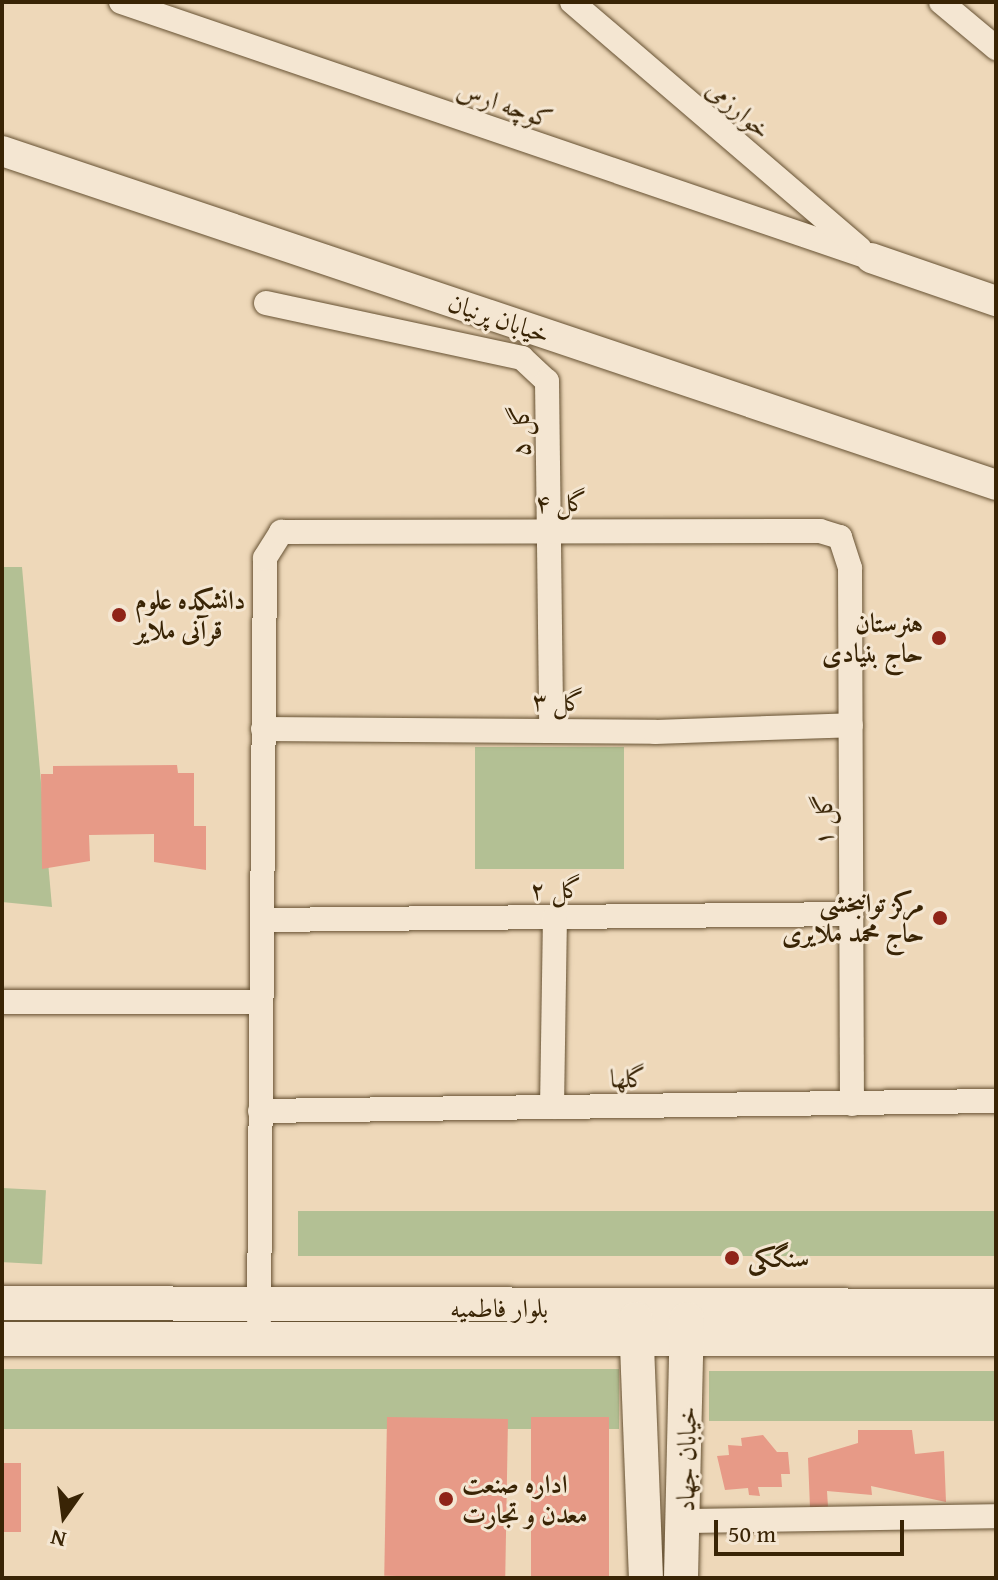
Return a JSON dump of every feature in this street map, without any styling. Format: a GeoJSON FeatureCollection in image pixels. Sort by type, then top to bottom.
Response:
{"type":"FeatureCollection","features":[{"type":"Feature","properties":{"kind":"main road","name":"بلوار فاطمیه"},"geometry":{"type":"LineString","coordinates":[[2,1303],[259,1325]]}},
{"type":"Feature","properties":{"kind":"main road","name":"بلوار فاطمیه"},"geometry":{"type":"LineString","coordinates":[[2,1339],[259,1325],[688,1323],[996,1306]]}},
{"type":"Feature","properties":{"kind":"main road","name":"بلوار فاطمیه"},"geometry":{"type":"LineString","coordinates":[[688,1323],[996,1339]]}},
{"type":"Feature","properties":{"kind":"main road","name":"خیابان جهاد"},"geometry":{"type":"LineString","coordinates":[[681,1578],[685,1521],[688,1323]]}},
{"type":"Feature","properties":{"kind":"main road","name":"خیابان جهاد"},"geometry":{"type":"LineString","coordinates":[[636,1324],[646,1578]]}},
{"type":"Feature","properties":{"kind":"street","name":"کوچه ارس"},"geometry":{"type":"LineString","coordinates":[[121,2],[871,258]]}},
{"type":"Feature","properties":{"kind":"street","name":"خوارزمی"},"geometry":{"type":"LineString","coordinates":[[572,2],[871,258]]}},
{"type":"Feature","properties":{"kind":"street"},"geometry":{"type":"LineString","coordinates":[[941,2],[996,48]]}},
{"type":"Feature","properties":{"kind":"street","name":"خیابان پرنیان"},"geometry":{"type":"LineString","coordinates":[[2,151],[996,485]]}},
{"type":"Feature","properties":{"kind":"street"},"geometry":{"type":"LineString","coordinates":[[871,258],[996,301]]}},
{"type":"Feature","properties":{"kind":"street","name":"گل ۵"},"geometry":{"type":"LineString","coordinates":[[266,303],[522,358],[547,381],[551,729]]}},
{"type":"Feature","properties":{"kind":"street","name":"گل ۴"},"geometry":{"type":"LineString","coordinates":[[263,729],[265,558],[281,532],[820,531],[840,537]]}},
{"type":"Feature","properties":{"kind":"street","name":"گل ۱"},"geometry":{"type":"LineString","coordinates":[[840,537],[850,568],[852,1104]]}},
{"type":"Feature","properties":{"kind":"street","name":"گل ۳"},"geometry":{"type":"LineString","coordinates":[[263,729],[851,725]]}},
{"type":"Feature","properties":{"kind":"street"},"geometry":{"type":"LineString","coordinates":[[259,1325],[263,729]]}},
{"type":"Feature","properties":{"kind":"street","name":"گل ۲"},"geometry":{"type":"LineString","coordinates":[[262,920],[851,914]]}},
{"type":"Feature","properties":{"kind":"street"},"geometry":{"type":"LineString","coordinates":[[552,1107],[555,917]]}},
{"type":"Feature","properties":{"kind":"street"},"geometry":{"type":"LineString","coordinates":[[2,1002],[261,1002]]}},
{"type":"Feature","properties":{"kind":"street","name":"گلها"},"geometry":{"type":"LineString","coordinates":[[260,1111],[996,1101]]}},
{"type":"Feature","properties":{"kind":"street"},"geometry":{"type":"LineString","coordinates":[[685,1521],[996,1516]]}},
{"type":"Feature","properties":{"kind":"green space"},"geometry":{"type":"Polygon","coordinates":[[[2,567],[22,567],[52,907],[2,902],[2,567]]]}},
{"type":"Feature","properties":{"kind":"green space"},"geometry":{"type":"Polygon","coordinates":[[[475,747],[624,747],[624,869],[475,869],[475,747]]]}},
{"type":"Feature","properties":{"kind":"green space"},"geometry":{"type":"Polygon","coordinates":[[[2,1188],[46,1190],[42,1264],[2,1262],[2,1188]]]}},
{"type":"Feature","properties":{"kind":"green space"},"geometry":{"type":"Polygon","coordinates":[[[298,1211],[996,1211],[996,1256],[298,1256],[298,1211]]]}},
{"type":"Feature","properties":{"kind":"green space"},"geometry":{"type":"Polygon","coordinates":[[[2,1369],[619,1369],[619,1429],[2,1429],[2,1369]]]}},
{"type":"Feature","properties":{"kind":"green space"},"geometry":{"type":"Polygon","coordinates":[[[709,1371],[996,1371],[996,1421],[709,1421],[709,1371]]]}},
{"type":"Feature","properties":{"kind":"building"},"geometry":{"type":"Polygon","coordinates":[[[177,765],[178,773],[194,773],[194,826],[206,826],[206,870],[154,862],[154,834],[89,835],[90,861],[42,869],[41,774],[53,774],[53,766],[177,765]]]}},
{"type":"Feature","properties":{"kind":"building","name":"اداره صنعت معدن و تجارت"},"geometry":{"type":"Polygon","coordinates":[[[387,1417],[508,1419],[505,1578],[384,1576],[387,1417]]]}},
{"type":"Feature","properties":{"kind":"building"},"geometry":{"type":"Polygon","coordinates":[[[531,1417],[609,1417],[609,1578],[531,1578],[531,1417]]]}},
{"type":"Feature","properties":{"kind":"building"},"geometry":{"type":"Polygon","coordinates":[[[858,1430],[912,1430],[915,1454],[944,1451],[946,1502],[871,1486],[872,1495],[827,1491],[828,1507],[810,1508],[808,1458],[858,1443],[858,1430]]]}},
{"type":"Feature","properties":{"kind":"building"},"geometry":{"type":"Polygon","coordinates":[[[763,1435],[777,1452],[788,1452],[790,1474],[781,1474],[782,1487],[758,1487],[760,1496],[749,1495],[748,1488],[725,1490],[717,1456],[729,1455],[728,1445],[742,1446],[741,1438],[763,1435]]]}},
{"type":"Feature","properties":{"kind":"building"},"geometry":{"type":"Polygon","coordinates":[[[2,1463],[21,1463],[21,1532],[2,1532],[2,1463]]]}},
{"type":"Feature","properties":{"kind":"place","name":"دانشکده علوم قرآنی ملایر"},"geometry":{"type":"Point","coordinates":[119,615]}},
{"type":"Feature","properties":{"kind":"place","name":"هنرستان حاج بنیادی"},"geometry":{"type":"Point","coordinates":[939,638]}},
{"type":"Feature","properties":{"kind":"place","name":"مرکز توانبخشی حاج محمد ملایری"},"geometry":{"type":"Point","coordinates":[940,918]}},
{"type":"Feature","properties":{"kind":"place","name":"سنگکی"},"geometry":{"type":"Point","coordinates":[732,1258]}},
{"type":"Feature","properties":{"kind":"place","name":"اداره صنعت معدن و تجارت"},"geometry":{"type":"Point","coordinates":[446,1499]}}]}
